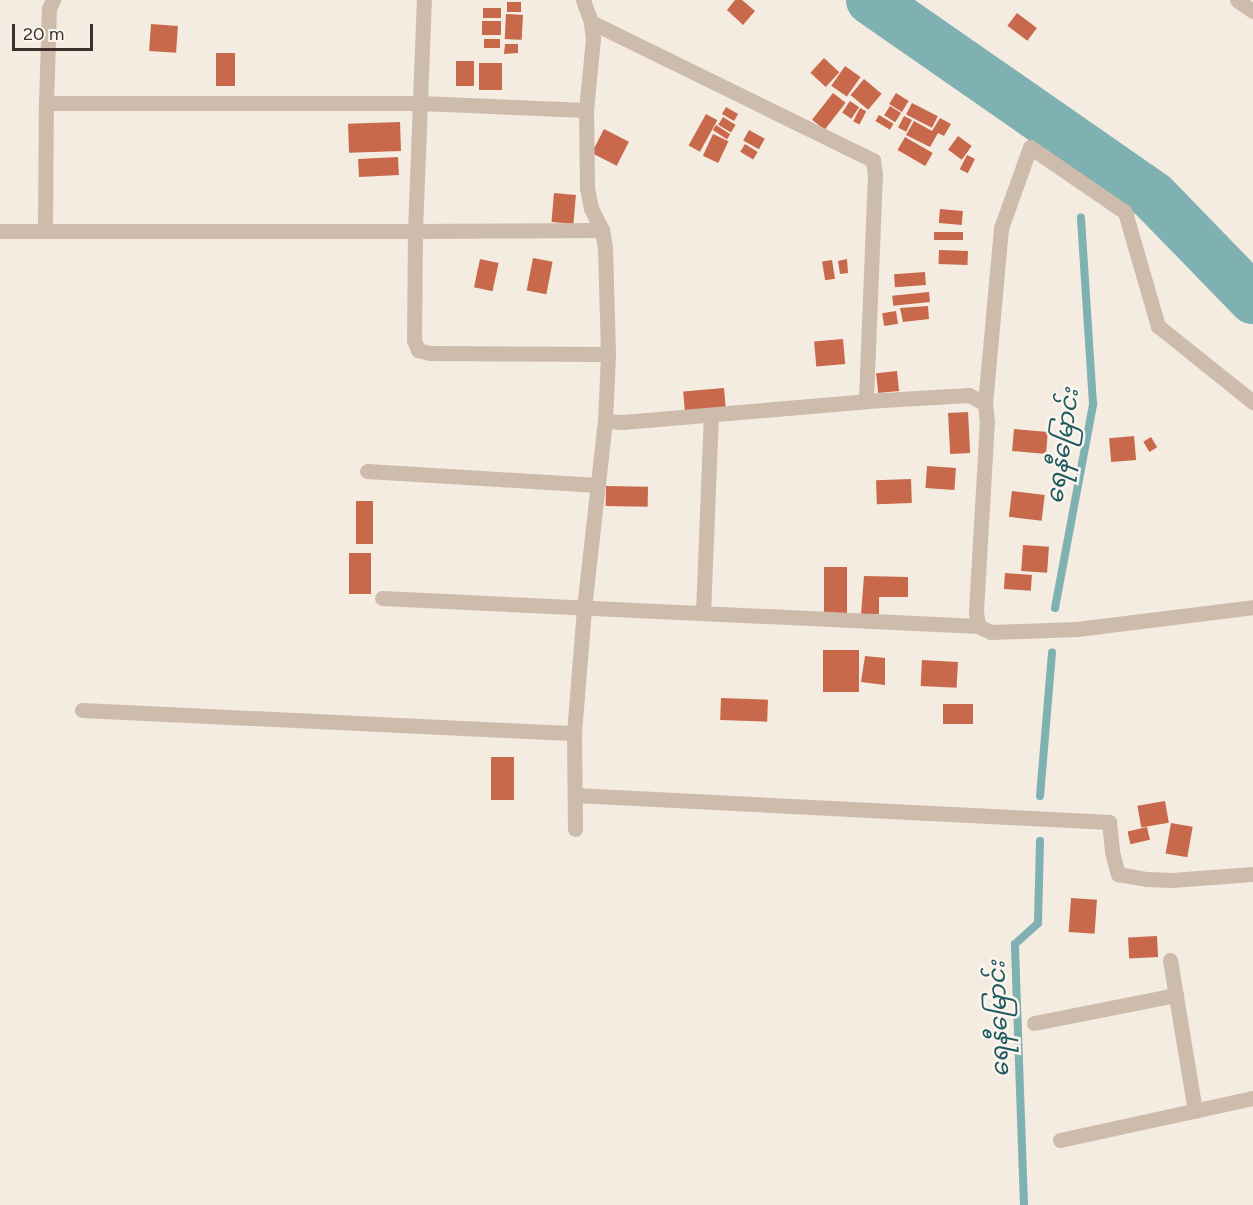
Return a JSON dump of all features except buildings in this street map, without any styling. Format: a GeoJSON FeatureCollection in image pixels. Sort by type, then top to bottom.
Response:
{"type":"FeatureCollection","features":[{"type":"Feature","properties":{"kind":"street"},"geometry":{"type":"LineString","coordinates":[[45,231],[49,8],[53,0]]}},
{"type":"Feature","properties":{"kind":"street"},"geometry":{"type":"LineString","coordinates":[[424,0],[415,231],[414,340],[418,350],[430,353],[608,354]]}},
{"type":"Feature","properties":{"kind":"street"},"geometry":{"type":"LineString","coordinates":[[574,829],[576,795],[574,733],[584,608],[604,421],[608,354],[608,280],[602,230],[591,208],[587,188],[586,110],[593,39],[591,22],[583,0]]}},
{"type":"Feature","properties":{"kind":"street"},"geometry":{"type":"LineString","coordinates":[[1237,0],[1253,11]]}},
{"type":"Feature","properties":{"kind":"street"},"geometry":{"type":"LineString","coordinates":[[591,22],[873,160],[875,174],[866,400]]}},
{"type":"Feature","properties":{"kind":"street"},"geometry":{"type":"LineString","coordinates":[[46,103],[420,103],[586,110]]}},
{"type":"Feature","properties":{"kind":"street"},"geometry":{"type":"LineString","coordinates":[[978,626],[976,610],[987,422],[985,404],[1001,228],[1030,147],[1125,212],[1158,326],[1253,402]]}},
{"type":"Feature","properties":{"kind":"street"},"geometry":{"type":"LineString","coordinates":[[0,231],[602,230]]}},
{"type":"Feature","properties":{"kind":"street"},"geometry":{"type":"LineString","coordinates":[[604,421],[711,415],[866,400],[969,395],[985,404]]}},
{"type":"Feature","properties":{"kind":"street"},"geometry":{"type":"LineString","coordinates":[[703,613],[711,415]]}},
{"type":"Feature","properties":{"kind":"street"},"geometry":{"type":"LineString","coordinates":[[367,471],[598,485]]}},
{"type":"Feature","properties":{"kind":"street"},"geometry":{"type":"LineString","coordinates":[[382,598],[978,626],[991,632],[1077,629],[1253,607]]}},
{"type":"Feature","properties":{"kind":"street"},"geometry":{"type":"LineString","coordinates":[[82,710],[574,733]]}},
{"type":"Feature","properties":{"kind":"street"},"geometry":{"type":"LineString","coordinates":[[576,795],[1109,822],[1112,852],[1118,874],[1146,879],[1172,880],[1253,874]]}},
{"type":"Feature","properties":{"kind":"street"},"geometry":{"type":"LineString","coordinates":[[1170,960],[1196,1111]]}},
{"type":"Feature","properties":{"kind":"street"},"geometry":{"type":"LineString","coordinates":[[1034,1023],[1176,995]]}},
{"type":"Feature","properties":{"kind":"street"},"geometry":{"type":"LineString","coordinates":[[1059,1140],[1253,1098]]}},
{"type":"Feature","properties":{"kind":"waterway"},"geometry":{"type":"LineString","coordinates":[[871,0],[1153,196],[1253,299]]}},
{"type":"Feature","properties":{"kind":"waterway","name":"ရေနီမြောင်း"},"geometry":{"type":"LineString","coordinates":[[1080,145],[1080,169]]}},
{"type":"Feature","properties":{"kind":"waterway","name":"ရေနီမြောင်း"},"geometry":{"type":"LineString","coordinates":[[1055,608],[1093,404],[1081,217]]}},
{"type":"Feature","properties":{"kind":"waterway","name":"ရေနီမြောင်း"},"geometry":{"type":"LineString","coordinates":[[1040,796],[1052,652]]}},
{"type":"Feature","properties":{"kind":"waterway","name":"ရေနီမြောင်း"},"geometry":{"type":"LineString","coordinates":[[1024,1205],[1015,944],[1038,923],[1040,841]]}}]}
